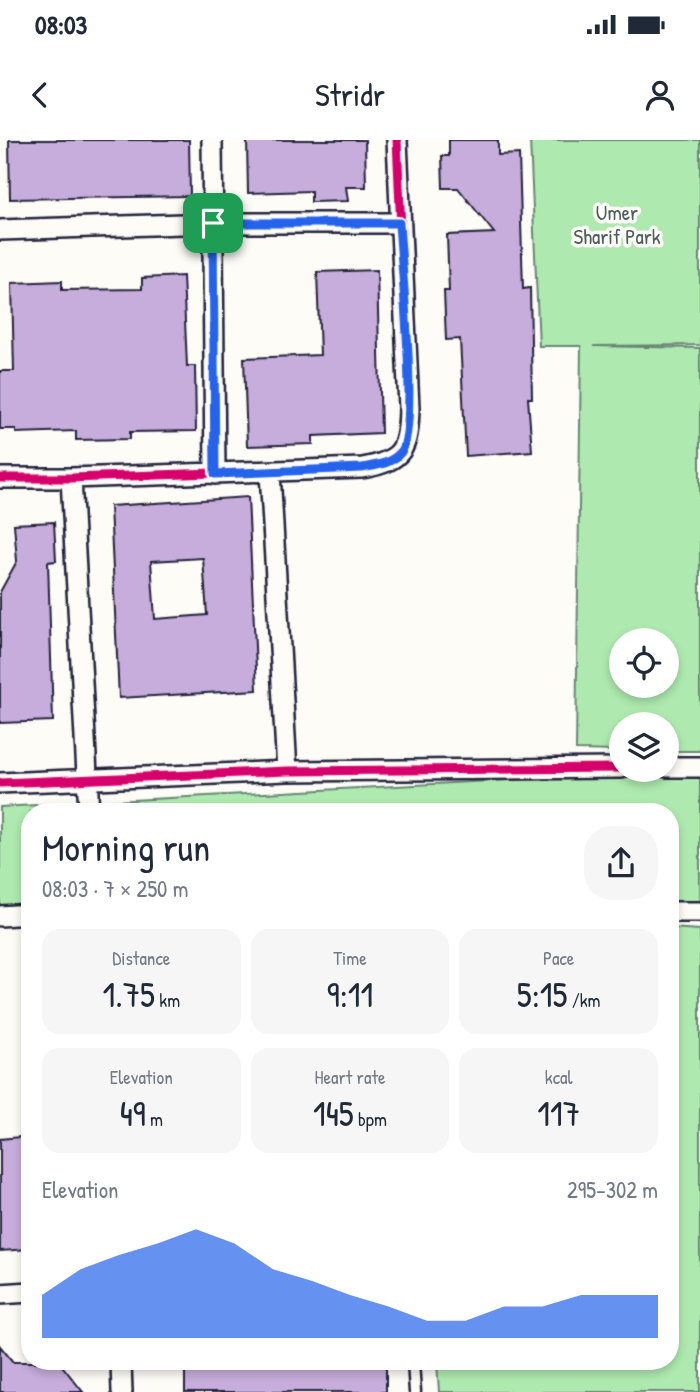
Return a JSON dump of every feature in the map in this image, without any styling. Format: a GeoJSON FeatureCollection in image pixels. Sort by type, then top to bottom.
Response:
{"type":"FeatureCollection","features":[{"type":"Feature","properties":{"kind":"street"},"geometry":{"type":"LineString","coordinates":[[212,140],[215,474]]}},
{"type":"Feature","properties":{"kind":"street"},"geometry":{"type":"LineString","coordinates":[[0,478],[270,472],[386,464],[401,453],[408,439],[410,408],[397,140]]}},
{"type":"Feature","properties":{"kind":"street"},"geometry":{"type":"LineString","coordinates":[[0,230],[213,223],[399,223]]}},
{"type":"Feature","properties":{"kind":"street"},"geometry":{"type":"LineString","coordinates":[[270,472],[287,771]]}},
{"type":"Feature","properties":{"kind":"street"},"geometry":{"type":"LineString","coordinates":[[71,478],[89,803]]}},
{"type":"Feature","properties":{"kind":"street"},"geometry":{"type":"LineString","coordinates":[[679,767],[700,767]]}},
{"type":"Feature","properties":{"kind":"street"},"geometry":{"type":"LineString","coordinates":[[0,783],[287,771],[609,768]]}},
{"type":"Feature","properties":{"kind":"street"},"geometry":{"type":"LineString","coordinates":[[679,912],[700,912]]}},
{"type":"Feature","properties":{"kind":"street"},"geometry":{"type":"LineString","coordinates":[[0,916],[21,915]]}},
{"type":"Feature","properties":{"kind":"street"},"geometry":{"type":"LineString","coordinates":[[0,1294],[21,1293]]}},
{"type":"Feature","properties":{"kind":"street"},"geometry":{"type":"LineString","coordinates":[[121,1370],[122,1392]]}},
{"type":"Feature","properties":{"kind":"lane"},"geometry":{"type":"LineString","coordinates":[[414,1370],[415,1392]]}},
{"type":"Feature","properties":{"kind":"green space","name":"Umer Sharif Park"},"geometry":{"type":"Polygon","coordinates":[[[530,140],[700,140],[700,345],[593,346],[700,348],[700,751],[679,751],[679,712],[609,712],[609,751],[576,750],[581,346],[539,346],[530,140]]]}},
{"type":"Feature","properties":{"kind":"green space"},"geometry":{"type":"Polygon","coordinates":[[[700,770],[700,908],[679,908],[679,803],[76,803],[609,775],[609,782],[679,782],[679,771],[700,770]]]}},
{"type":"Feature","properties":{"kind":"green space"},"geometry":{"type":"Polygon","coordinates":[[[21,806],[21,915],[0,916],[0,807],[21,806]]]}},
{"type":"Feature","properties":{"kind":"green space"},"geometry":{"type":"Polygon","coordinates":[[[679,929],[700,930],[700,1392],[439,1392],[438,1370],[679,1370],[679,929]]]}},
{"type":"Feature","properties":{"kind":"building"},"geometry":{"type":"Polygon","coordinates":[[[9,140],[189,140],[190,196],[10,199],[9,140]]]}},
{"type":"Feature","properties":{"kind":"building"},"geometry":{"type":"Polygon","coordinates":[[[247,140],[365,140],[366,187],[346,187],[348,201],[311,202],[311,191],[248,193],[247,140]]]}},
{"type":"Feature","properties":{"kind":"building"},"geometry":{"type":"Polygon","coordinates":[[[449,140],[498,140],[498,155],[519,154],[523,289],[530,288],[532,398],[528,398],[532,451],[466,456],[460,339],[446,340],[444,291],[449,291],[447,235],[494,233],[458,188],[443,188],[442,156],[449,156],[449,140]]]}},
{"type":"Feature","properties":{"kind":"building"},"geometry":{"type":"Polygon","coordinates":[[[377,270],[381,433],[313,436],[313,444],[247,446],[244,358],[320,355],[317,272],[377,270]]]}},
{"type":"Feature","properties":{"kind":"building"},"geometry":{"type":"Polygon","coordinates":[[[183,276],[187,366],[195,366],[196,431],[130,432],[130,439],[76,440],[76,431],[16,433],[16,429],[0,429],[0,371],[14,371],[12,283],[62,281],[62,290],[142,289],[142,278],[183,276]]]}},
{"type":"Feature","properties":{"kind":"building"},"geometry":{"type":"Polygon","coordinates":[[[248,497],[257,690],[119,698],[110,506],[248,497]],[[203,558],[151,561],[155,619],[207,615],[203,558]]]}},
{"type":"Feature","properties":{"kind":"building"},"geometry":{"type":"Polygon","coordinates":[[[54,522],[56,561],[48,562],[53,721],[0,723],[0,592],[17,561],[14,524],[54,522]]]}},
{"type":"Feature","properties":{"kind":"building"},"geometry":{"type":"Polygon","coordinates":[[[21,1137],[21,1250],[0,1251],[0,1139],[21,1137]]]}},
{"type":"Feature","properties":{"kind":"building"},"geometry":{"type":"Polygon","coordinates":[[[0,1346],[13,1362],[21,1362],[21,1370],[65,1370],[83,1392],[0,1392],[0,1346]]]}},
{"type":"Feature","properties":{"kind":"building"},"geometry":{"type":"Polygon","coordinates":[[[185,1370],[386,1370],[386,1392],[185,1392],[185,1370]]]}},
{"type":"Feature","properties":{"kind":"cycle path"},"geometry":{"type":"LineString","coordinates":[[0,478],[362,468],[395,456],[405,443],[409,408],[397,140]]}},
{"type":"Feature","properties":{"kind":"cycle path"},"geometry":{"type":"LineString","coordinates":[[0,783],[287,771],[609,768]]}},
{"type":"Feature","properties":{"kind":"route"},"geometry":{"type":"LineString","coordinates":[[213,223],[399,223],[410,408],[408,439],[401,453],[386,464],[362,468],[215,474],[213,223]]}}]}
